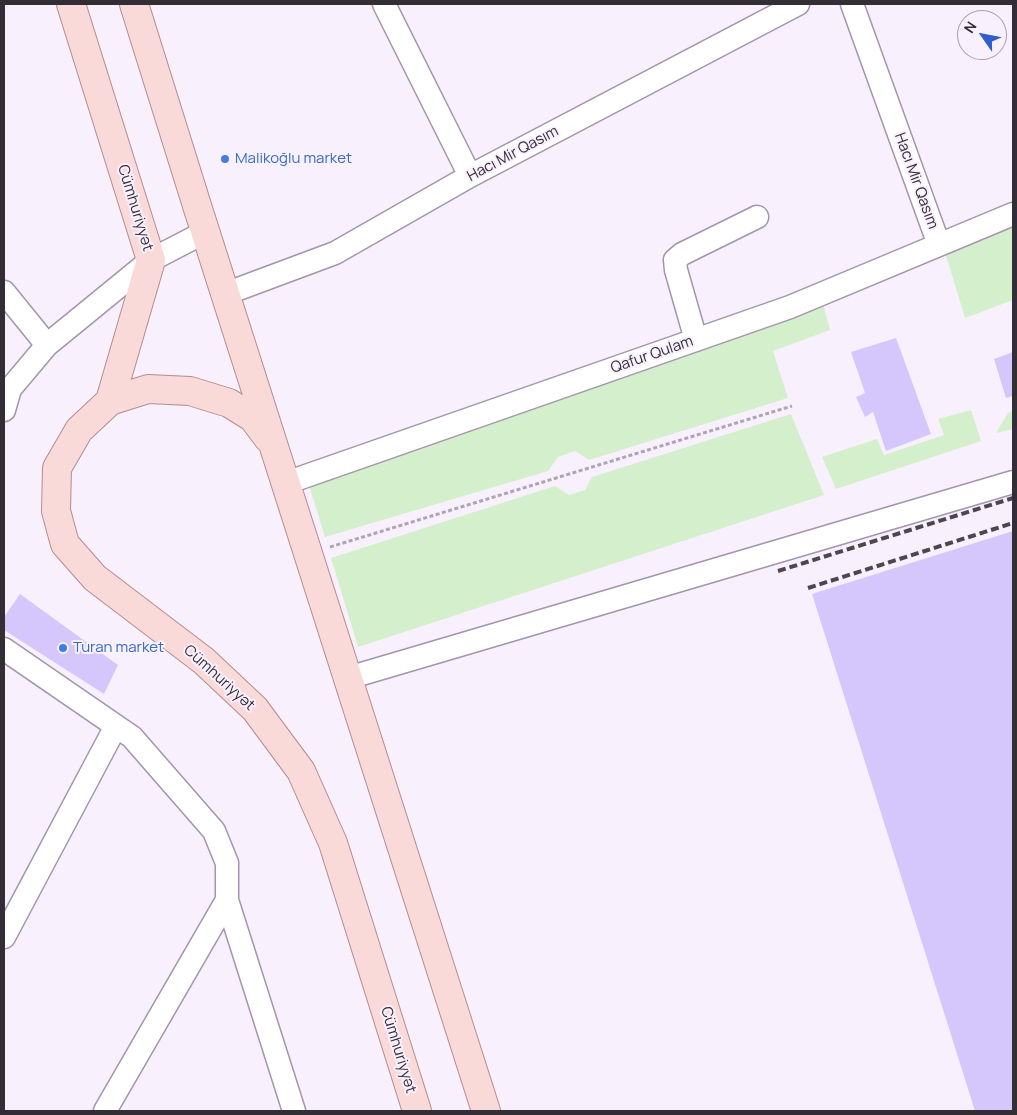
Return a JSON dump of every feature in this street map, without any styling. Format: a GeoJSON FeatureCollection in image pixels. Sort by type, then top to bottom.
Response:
{"type":"FeatureCollection","features":[{"type":"Feature","properties":{"kind":"main road","name":"Cümhuriyyət"},"geometry":{"type":"LineString","coordinates":[[71,4],[151,260],[110,401],[79,430],[56,468],[56,511],[65,544],[95,578],[204,662],[255,709],[302,771],[333,842],[417,1111]]}},
{"type":"Feature","properties":{"kind":"main road"},"geometry":{"type":"LineString","coordinates":[[134,4],[486,1111]]}},
{"type":"Feature","properties":{"kind":"main road"},"geometry":{"type":"LineString","coordinates":[[110,401],[148,389],[190,391],[229,403],[253,418],[274,448]]}},
{"type":"Feature","properties":{"kind":"street"},"geometry":{"type":"LineString","coordinates":[[384,4],[470,176]]}},
{"type":"Feature","properties":{"kind":"street","name":"Hacı Mir Qasım"},"geometry":{"type":"LineString","coordinates":[[225,294],[335,253],[470,176],[798,4]]}},
{"type":"Feature","properties":{"kind":"street","name":"Hacı Mir Qasım"},"geometry":{"type":"LineString","coordinates":[[852,4],[939,245]]}},
{"type":"Feature","properties":{"kind":"street","name":"Qafur Qulam"},"geometry":{"type":"LineString","coordinates":[[286,483],[790,307],[1013,214]]}},
{"type":"Feature","properties":{"kind":"street"},"geometry":{"type":"LineString","coordinates":[[696,340],[676,270],[675,260],[682,254],[757,217]]}},
{"type":"Feature","properties":{"kind":"street"},"geometry":{"type":"LineString","coordinates":[[6,395],[47,345],[151,260],[205,232]]}},
{"type":"Feature","properties":{"kind":"street"},"geometry":{"type":"LineString","coordinates":[[4,292],[47,345]]}},
{"type":"Feature","properties":{"kind":"street"},"geometry":{"type":"LineString","coordinates":[[348,678],[1013,482]]}},
{"type":"Feature","properties":{"kind":"street"},"geometry":{"type":"LineString","coordinates":[[4,649],[132,737],[214,831],[227,863],[227,900],[294,1111]]}},
{"type":"Feature","properties":{"kind":"street"},"geometry":{"type":"LineString","coordinates":[[4,937],[116,726]]}},
{"type":"Feature","properties":{"kind":"street"},"geometry":{"type":"LineString","coordinates":[[105,1111],[227,900]]}},
{"type":"Feature","properties":{"kind":"path"},"geometry":{"type":"LineString","coordinates":[[308,554],[792,406]]}},
{"type":"Feature","properties":{"kind":"green space"},"geometry":{"type":"Polygon","coordinates":[[[1013,225],[1013,300],[965,318],[945,252],[1013,225]]]}},
{"type":"Feature","properties":{"kind":"green space"},"geometry":{"type":"Polygon","coordinates":[[[822,300],[830,330],[773,351],[788,398],[589,460],[575,451],[558,457],[548,471],[325,537],[308,482],[822,300]]]}},
{"type":"Feature","properties":{"kind":"green space"},"geometry":{"type":"Polygon","coordinates":[[[971,410],[981,441],[836,489],[822,457],[877,439],[884,455],[944,435],[938,419],[971,410]]]}},
{"type":"Feature","properties":{"kind":"green space"},"geometry":{"type":"Polygon","coordinates":[[[1013,411],[1013,429],[996,433],[1008,413],[1013,411]]]}},
{"type":"Feature","properties":{"kind":"green space"},"geometry":{"type":"Polygon","coordinates":[[[791,414],[824,495],[358,647],[331,558],[555,486],[569,495],[585,490],[592,477],[791,414]]]}},
{"type":"Feature","properties":{"kind":"building"},"geometry":{"type":"Polygon","coordinates":[[[896,338],[931,434],[886,451],[873,412],[865,417],[856,397],[865,393],[851,352],[896,338]]]}},
{"type":"Feature","properties":{"kind":"building"},"geometry":{"type":"Polygon","coordinates":[[[1013,352],[1013,396],[1006,398],[994,359],[1013,352]]]}},
{"type":"Feature","properties":{"kind":"building"},"geometry":{"type":"Polygon","coordinates":[[[1013,531],[1013,1111],[975,1111],[812,594],[1013,531]]]}},
{"type":"Feature","properties":{"kind":"building","name":"Turan market"},"geometry":{"type":"Polygon","coordinates":[[[20,594],[118,665],[104,694],[4,630],[4,617],[20,594]]]}},
{"type":"Feature","properties":{"kind":"railway"},"geometry":{"type":"LineString","coordinates":[[778,571],[1013,498]]}},
{"type":"Feature","properties":{"kind":"railway"},"geometry":{"type":"LineString","coordinates":[[808,588],[1013,523]]}},
{"type":"Feature","properties":{"kind":"place","name":"Malikoğlu market"},"geometry":{"type":"Point","coordinates":[225,159]}},
{"type":"Feature","properties":{"kind":"place","name":"Turan market"},"geometry":{"type":"Point","coordinates":[63,648]}}]}
